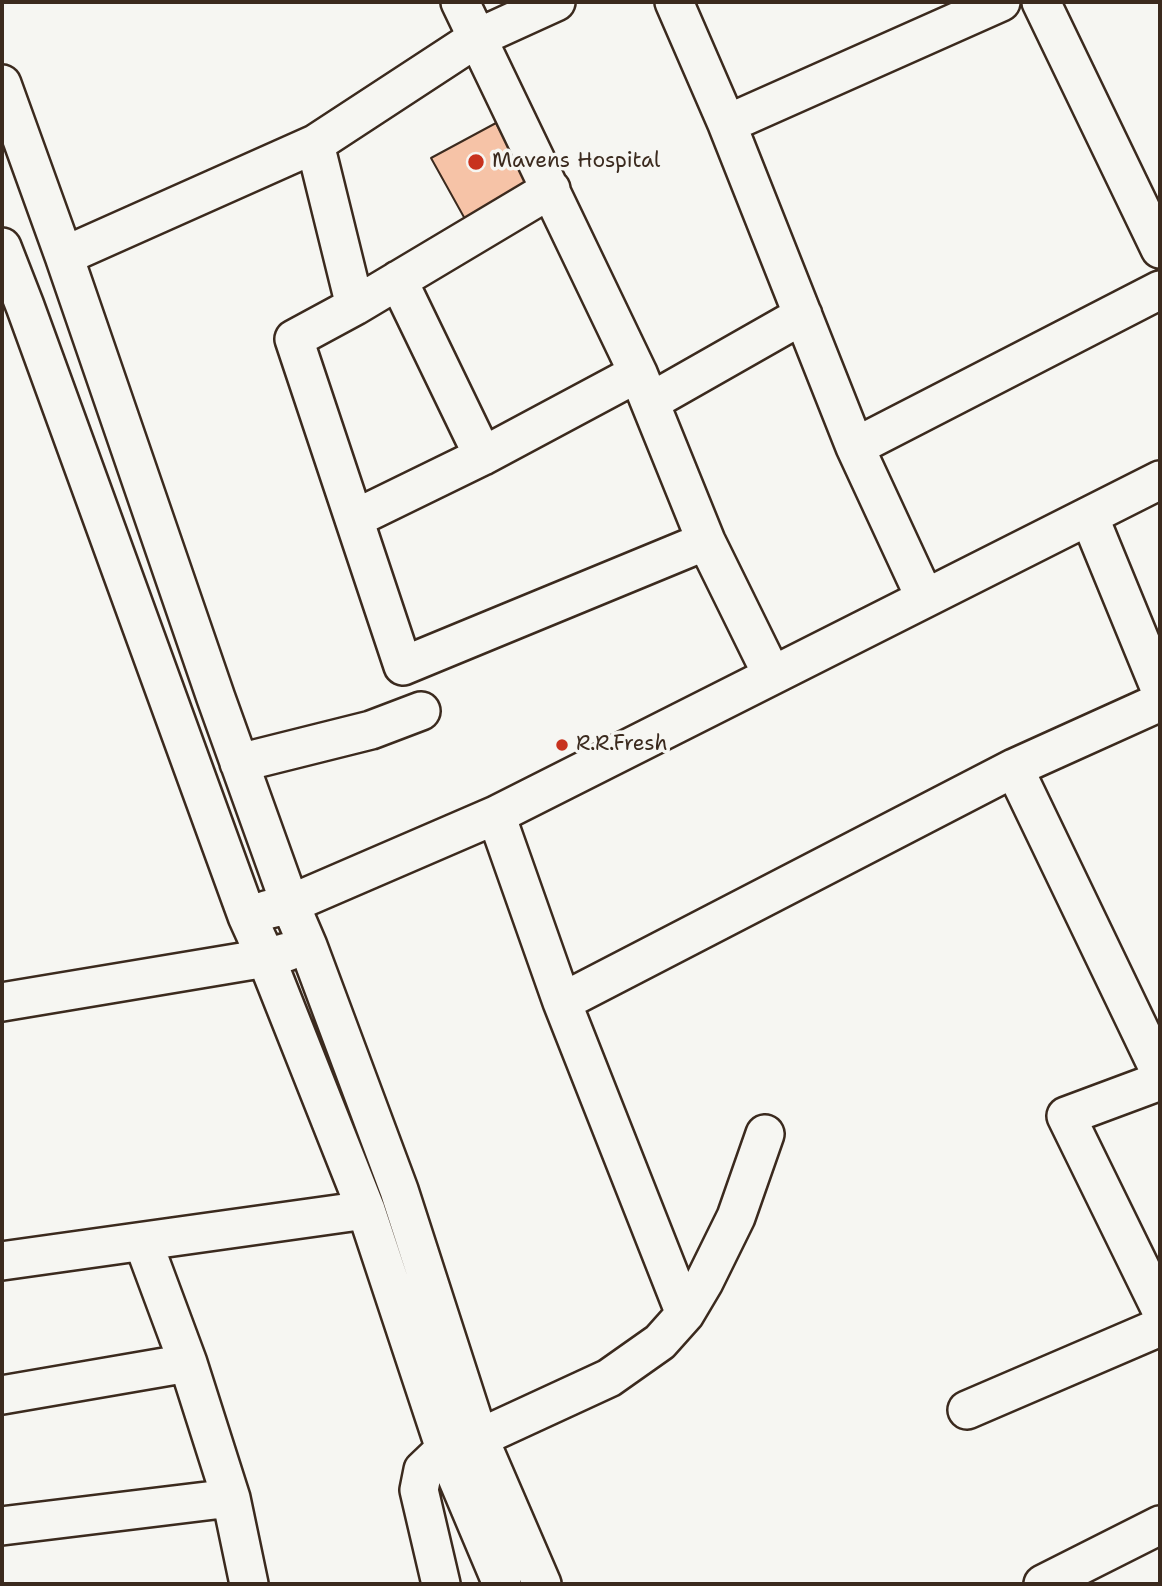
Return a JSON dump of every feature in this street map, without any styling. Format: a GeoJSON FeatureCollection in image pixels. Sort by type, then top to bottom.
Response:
{"type":"FeatureCollection","features":[{"type":"Feature","properties":{"kind":"street"},"geometry":{"type":"LineString","coordinates":[[460,2],[644,387],[706,541],[772,675]]}},
{"type":"Feature","properties":{"kind":"street"},"geometry":{"type":"LineString","coordinates":[[64,256],[315,144],[477,38],[556,2]]}},
{"type":"Feature","properties":{"kind":"street"},"geometry":{"type":"LineString","coordinates":[[674,2],[727,124],[855,447],[925,598]]}},
{"type":"Feature","properties":{"kind":"street"},"geometry":{"type":"LineString","coordinates":[[727,124],[1001,2]]}},
{"type":"Feature","properties":{"kind":"street"},"geometry":{"type":"LineString","coordinates":[[1041,2],[1160,249]]}},
{"type":"Feature","properties":{"kind":"street"},"geometry":{"type":"LineString","coordinates":[[2,84],[239,763],[399,1190],[479,1438],[542,1584]]}},
{"type":"Feature","properties":{"kind":"street"},"geometry":{"type":"LineString","coordinates":[[315,144],[355,306]]}},
{"type":"Feature","properties":{"kind":"street"},"geometry":{"type":"LineString","coordinates":[[551,189],[355,306],[294,339],[403,666],[706,541]]}},
{"type":"Feature","properties":{"kind":"street"},"geometry":{"type":"LineString","coordinates":[[2,247],[247,916],[366,1210],[445,1449],[502,1584]]}},
{"type":"Feature","properties":{"kind":"street"},"geometry":{"type":"LineString","coordinates":[[398,280],[483,456]]}},
{"type":"Feature","properties":{"kind":"street"},"geometry":{"type":"LineString","coordinates":[[855,447],[1160,290]]}},
{"type":"Feature","properties":{"kind":"street"},"geometry":{"type":"LineString","coordinates":[[354,519],[483,456],[803,315]]}},
{"type":"Feature","properties":{"kind":"street"},"geometry":{"type":"LineString","coordinates":[[247,916],[290,904],[496,815],[1160,480]]}},
{"type":"Feature","properties":{"kind":"street"},"geometry":{"type":"LineString","coordinates":[[1089,516],[1160,689]]}},
{"type":"Feature","properties":{"kind":"street"},"geometry":{"type":"LineString","coordinates":[[562,1002],[1014,768],[1160,702]]}},
{"type":"Feature","properties":{"kind":"street"},"geometry":{"type":"LineString","coordinates":[[239,763],[371,730],[421,711]]}},
{"type":"Feature","properties":{"kind":"street"},"geometry":{"type":"LineString","coordinates":[[1014,768],[1160,1072]]}},
{"type":"Feature","properties":{"kind":"street"},"geometry":{"type":"LineString","coordinates":[[496,815],[562,1002],[685,1314]]}},
{"type":"Feature","properties":{"kind":"street"},"geometry":{"type":"LineString","coordinates":[[2,1002],[266,958],[308,946]]}},
{"type":"Feature","properties":{"kind":"street"},"geometry":{"type":"LineString","coordinates":[[1160,1081],[1066,1116],[1160,1308]]}},
{"type":"Feature","properties":{"kind":"street"},"geometry":{"type":"LineString","coordinates":[[440,1584],[419,1490],[424,1470],[445,1449],[479,1438],[609,1378],[660,1342],[685,1314],[704,1282],[736,1217],[765,1134]]}},
{"type":"Feature","properties":{"kind":"street"},"geometry":{"type":"LineString","coordinates":[[2,1262],[366,1210]]}},
{"type":"Feature","properties":{"kind":"street"},"geometry":{"type":"LineString","coordinates":[[143,1242],[188,1363],[231,1498],[248,1584]]}},
{"type":"Feature","properties":{"kind":"street"},"geometry":{"type":"LineString","coordinates":[[967,1410],[1160,1326]]}},
{"type":"Feature","properties":{"kind":"street"},"geometry":{"type":"LineString","coordinates":[[2,1395],[188,1363]]}},
{"type":"Feature","properties":{"kind":"street"},"geometry":{"type":"LineString","coordinates":[[2,1526],[231,1498]]}},
{"type":"Feature","properties":{"kind":"street"},"geometry":{"type":"LineString","coordinates":[[1043,1584],[1160,1525]]}},
{"type":"Feature","properties":{"kind":"building"},"geometry":{"type":"Polygon","coordinates":[[[496,123],[529,185],[465,219],[431,158],[496,123]]]}},
{"type":"Feature","properties":{"kind":"place","name":"Mavens Hospital"},"geometry":{"type":"Point","coordinates":[476,162]}},
{"type":"Feature","properties":{"kind":"place","name":"R.R.Fresh"},"geometry":{"type":"Point","coordinates":[562,745]}}]}
